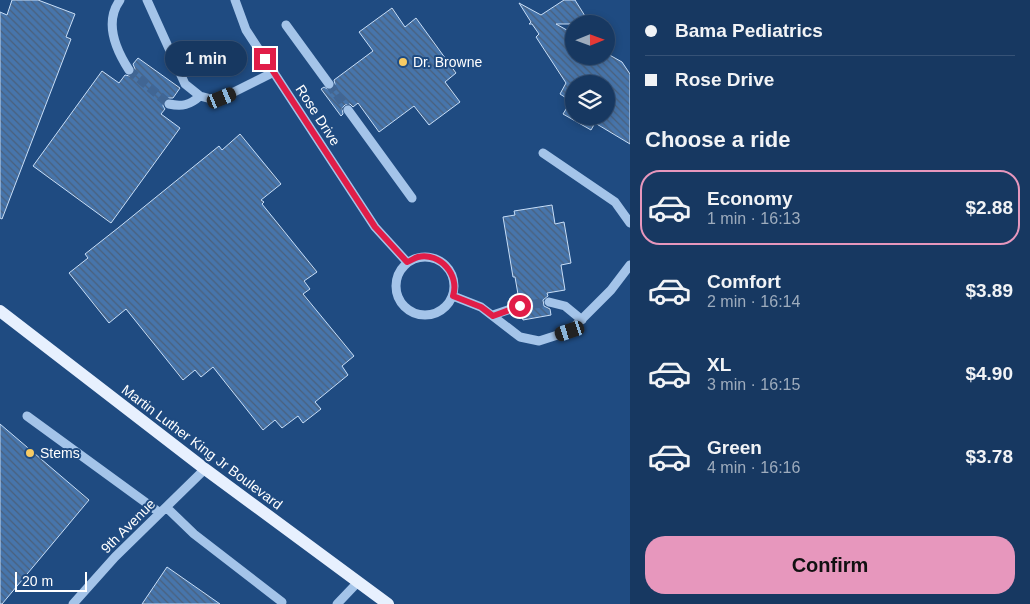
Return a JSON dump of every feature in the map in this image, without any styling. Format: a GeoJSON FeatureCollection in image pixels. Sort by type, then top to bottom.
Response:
{"type":"FeatureCollection","features":[{"type":"Feature","properties":{"kind":"main road","name":"Martin Luther King Jr Boulevard"},"geometry":{"type":"LineString","coordinates":[[0,311],[204,469],[388,604]]}},
{"type":"Feature","properties":{"kind":"street"},"geometry":{"type":"LineString","coordinates":[[120,0],[113,15],[113,29],[115,44],[129,70]]}},
{"type":"Feature","properties":{"kind":"street"},"geometry":{"type":"LineString","coordinates":[[146,0],[185,84],[200,96],[211,99],[222,98],[274,72]]}},
{"type":"Feature","properties":{"kind":"street","name":"Rose Drive"},"geometry":{"type":"LineString","coordinates":[[235,0],[246,30],[375,227],[407,262]]}},
{"type":"Feature","properties":{"kind":"street"},"geometry":{"type":"LineString","coordinates":[[286,25],[329,84]]}},
{"type":"Feature","properties":{"kind":"street"},"geometry":{"type":"LineString","coordinates":[[169,104],[189,105],[200,96]]}},
{"type":"Feature","properties":{"kind":"street"},"geometry":{"type":"LineString","coordinates":[[348,110],[412,198]]}},
{"type":"Feature","properties":{"kind":"street"},"geometry":{"type":"LineString","coordinates":[[542,153],[615,202],[630,223]]}},
{"type":"Feature","properties":{"kind":"street"},"geometry":{"type":"LineString","coordinates":[[418,257],[438,259],[452,273],[454,283],[453,296],[443,310],[435,314],[426,316],[416,314],[401,304],[395,285],[397,276],[407,262],[418,257]]}},
{"type":"Feature","properties":{"kind":"street"},"geometry":{"type":"LineString","coordinates":[[453,296],[481,307],[520,337],[539,341],[570,331],[611,290],[630,265]]}},
{"type":"Feature","properties":{"kind":"street"},"geometry":{"type":"LineString","coordinates":[[549,302],[565,306],[582,320]]}},
{"type":"Feature","properties":{"kind":"street"},"geometry":{"type":"LineString","coordinates":[[493,316],[520,306]]}},
{"type":"Feature","properties":{"kind":"street"},"geometry":{"type":"LineString","coordinates":[[27,416],[163,510],[282,602]]}},
{"type":"Feature","properties":{"kind":"street","name":"9th Avenue"},"geometry":{"type":"LineString","coordinates":[[73,604],[115,557],[204,469]]}},
{"type":"Feature","properties":{"kind":"street"},"geometry":{"type":"LineString","coordinates":[[336,604],[358,582]]}},
{"type":"Feature","properties":{"kind":"building"},"geometry":{"type":"Polygon","coordinates":[[[12,0],[38,0],[75,14],[66,37],[71,39],[2,219],[0,218],[0,12],[7,15],[12,0]]]}},
{"type":"Feature","properties":{"kind":"building"},"geometry":{"type":"Polygon","coordinates":[[[564,0],[575,0],[584,15],[565,15],[565,24],[556,24],[565,29],[565,65],[615,65],[615,58],[622,62],[630,74],[630,144],[598,125],[615,125],[615,75],[565,75],[565,81],[536,37],[539,34],[532,24],[529,24],[531,22],[519,3],[541,15],[564,0]]]}},
{"type":"Feature","properties":{"kind":"building","name":"Dr. Browne"},"geometry":{"type":"Polygon","coordinates":[[[392,8],[405,27],[416,18],[456,73],[445,82],[460,102],[429,125],[414,106],[379,132],[358,103],[353,107],[350,104],[345,105],[342,108],[343,114],[341,116],[321,89],[324,87],[329,90],[333,89],[334,80],[373,51],[359,32],[392,8]]]}},
{"type":"Feature","properties":{"kind":"building"},"geometry":{"type":"Polygon","coordinates":[[[138,58],[180,88],[173,98],[164,100],[163,106],[165,109],[161,114],[180,128],[111,223],[33,166],[102,71],[119,83],[125,75],[130,76],[134,73],[133,64],[138,58]]]}},
{"type":"Feature","properties":{"kind":"building"},"geometry":{"type":"Polygon","coordinates":[[[565,85],[565,97],[560,94],[565,85]]]}},
{"type":"Feature","properties":{"kind":"building"},"geometry":{"type":"Polygon","coordinates":[[[582,125],[594,125],[591,130],[582,125]]]}},
{"type":"Feature","properties":{"kind":"building"},"geometry":{"type":"Polygon","coordinates":[[[240,134],[281,184],[261,200],[264,202],[262,204],[317,272],[304,281],[310,289],[303,294],[354,356],[342,366],[348,375],[315,402],[321,409],[303,423],[298,416],[282,428],[275,420],[263,430],[213,367],[201,377],[195,370],[183,380],[126,309],[109,323],[69,273],[88,258],[85,254],[219,146],[222,150],[240,134]]]}},
{"type":"Feature","properties":{"kind":"building"},"geometry":{"type":"Polygon","coordinates":[[[552,205],[555,224],[564,222],[571,263],[561,265],[565,290],[547,293],[548,296],[543,300],[544,306],[550,309],[551,315],[523,320],[521,312],[525,310],[526,304],[524,301],[519,300],[515,277],[513,277],[503,217],[515,215],[514,211],[552,205]]]}},
{"type":"Feature","properties":{"kind":"building"},"geometry":{"type":"Polygon","coordinates":[[[0,424],[89,500],[2,604],[0,604],[0,424]]]}},
{"type":"Feature","properties":{"kind":"building"},"geometry":{"type":"Polygon","coordinates":[[[167,567],[220,604],[142,604],[167,567]]]}},
{"type":"Feature","properties":{"kind":"tunnel"},"geometry":{"type":"LineString","coordinates":[[129,70],[169,104]]}},
{"type":"Feature","properties":{"kind":"tunnel"},"geometry":{"type":"LineString","coordinates":[[329,84],[348,110]]}},
{"type":"Feature","properties":{"kind":"tunnel"},"geometry":{"type":"LineString","coordinates":[[520,306],[549,302]]}},
{"type":"Feature","properties":{"kind":"place","name":"Dr. Browne"},"geometry":{"type":"Point","coordinates":[403,62]}},
{"type":"Feature","properties":{"kind":"place","name":"Stems"},"geometry":{"type":"Point","coordinates":[30,453]}},
{"type":"Feature","properties":{"kind":"route"},"geometry":{"type":"LineString","coordinates":[[265,59],[375,227],[407,262],[418,257],[438,259],[452,273],[454,283],[453,296],[481,307],[493,316],[520,306]]}}]}
